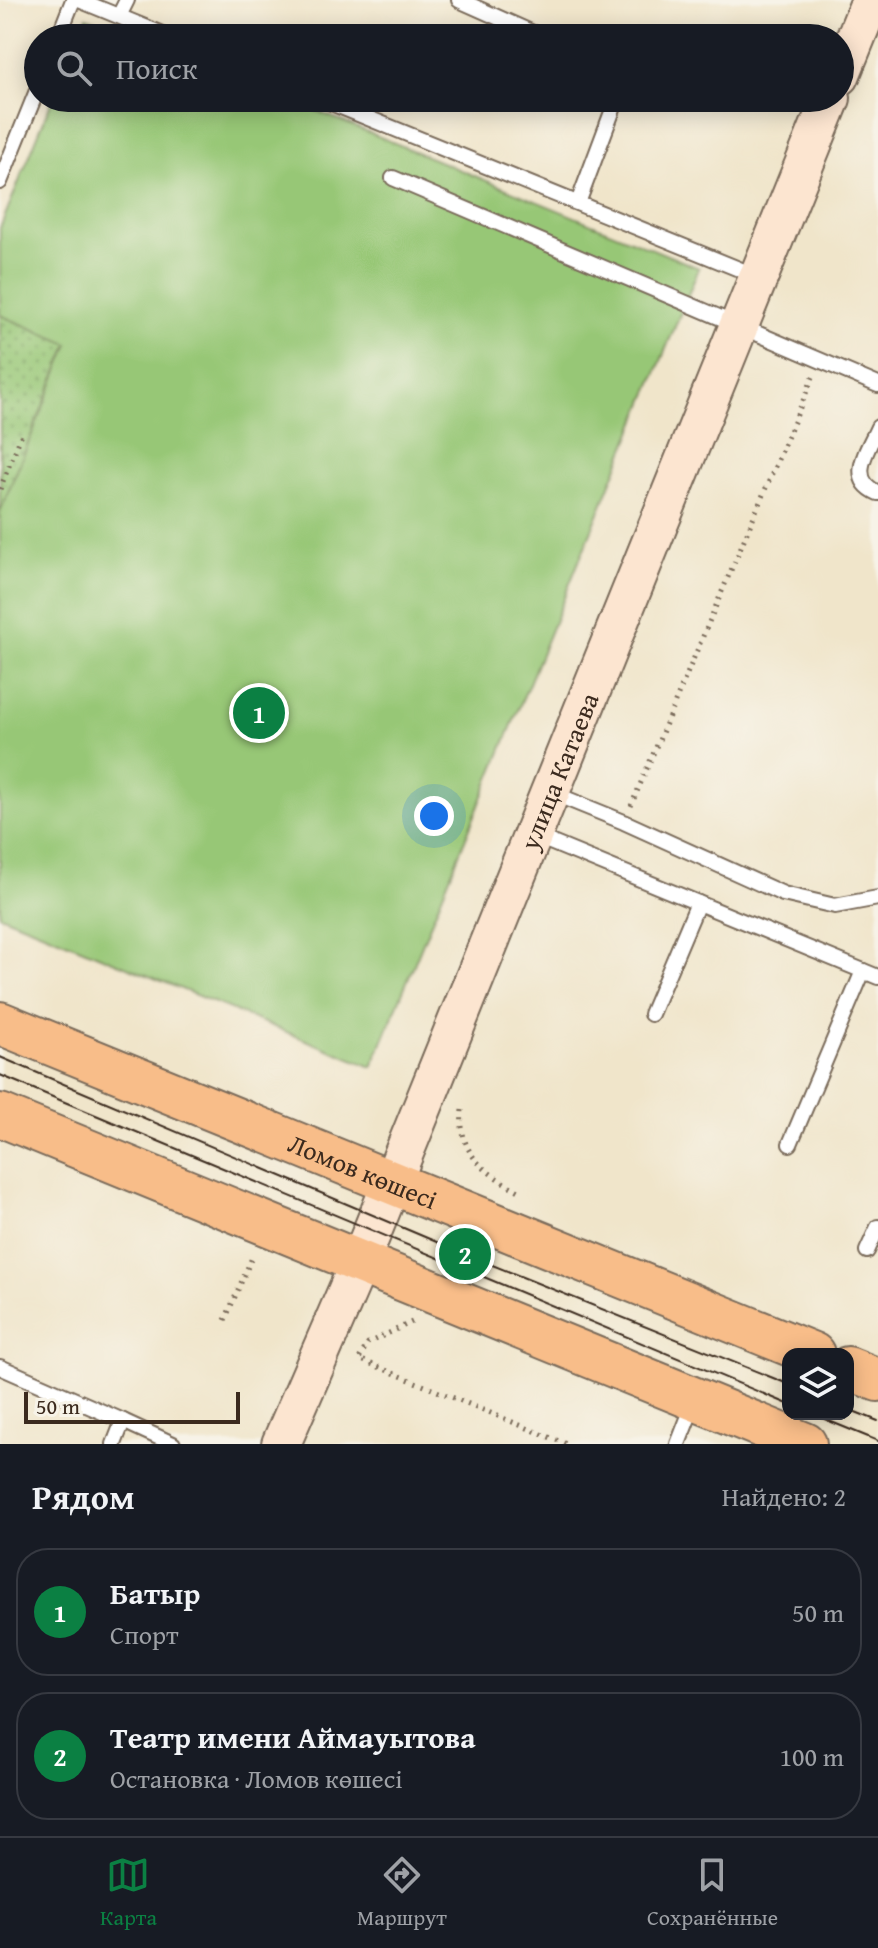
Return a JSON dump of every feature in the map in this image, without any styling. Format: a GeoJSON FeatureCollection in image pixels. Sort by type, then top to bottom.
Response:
{"type":"FeatureCollection","features":[{"type":"Feature","properties":{"kind":"main road","name":"Ломов көшесі"},"geometry":{"type":"LineString","coordinates":[[0,1023],[798,1348]]}},
{"type":"Feature","properties":{"kind":"main road"},"geometry":{"type":"LineString","coordinates":[[0,1115],[805,1444]]}},
{"type":"Feature","properties":{"kind":"main road"},"geometry":{"type":"LineString","coordinates":[[854,1370],[878,1380]]}},
{"type":"Feature","properties":{"kind":"street"},"geometry":{"type":"LineString","coordinates":[[854,42],[871,0]]}},
{"type":"Feature","properties":{"kind":"street","name":"улица Катаева"},"geometry":{"type":"LineString","coordinates":[[281,1444],[393,1182],[825,112]]}},
{"type":"Feature","properties":{"kind":"lane"},"geometry":{"type":"LineString","coordinates":[[65,24],[76,0],[138,24]]}},
{"type":"Feature","properties":{"kind":"lane"},"geometry":{"type":"LineString","coordinates":[[119,16],[127,0]]}},
{"type":"Feature","properties":{"kind":"lane"},"geometry":{"type":"LineString","coordinates":[[459,0],[513,24]]}},
{"type":"Feature","properties":{"kind":"lane"},"geometry":{"type":"LineString","coordinates":[[0,182],[28,112]]}},
{"type":"Feature","properties":{"kind":"lane"},"geometry":{"type":"LineString","coordinates":[[354,112],[758,277]]}},
{"type":"Feature","properties":{"kind":"lane"},"geometry":{"type":"LineString","coordinates":[[578,203],[612,112]]}},
{"type":"Feature","properties":{"kind":"lane"},"geometry":{"type":"LineString","coordinates":[[393,178],[878,385]]}},
{"type":"Feature","properties":{"kind":"lane"},"geometry":{"type":"LineString","coordinates":[[878,427],[860,469],[861,480],[878,493]]}},
{"type":"Feature","properties":{"kind":"lane"},"geometry":{"type":"LineString","coordinates":[[550,792],[783,894],[835,906],[878,898]]}},
{"type":"Feature","properties":{"kind":"lane"},"geometry":{"type":"LineString","coordinates":[[532,835],[878,977]]}},
{"type":"Feature","properties":{"kind":"lane"},"geometry":{"type":"LineString","coordinates":[[651,1014],[698,903]]}},
{"type":"Feature","properties":{"kind":"lane"},"geometry":{"type":"LineString","coordinates":[[790,1144],[863,971]]}},
{"type":"Feature","properties":{"kind":"lane"},"geometry":{"type":"LineString","coordinates":[[867,1251],[878,1227]]}},
{"type":"Feature","properties":{"kind":"lane"},"geometry":{"type":"LineString","coordinates":[[0,1367],[173,1444]]}},
{"type":"Feature","properties":{"kind":"lane"},"geometry":{"type":"LineString","coordinates":[[678,1444],[696,1399]]}},
{"type":"Feature","properties":{"kind":"lane"},"geometry":{"type":"LineString","coordinates":[[114,1444],[123,1421]]}},
{"type":"Feature","properties":{"kind":"path"},"geometry":{"type":"LineString","coordinates":[[624,822],[820,360]]}},
{"type":"Feature","properties":{"kind":"path"},"geometry":{"type":"LineString","coordinates":[[0,489],[23,431]]}},
{"type":"Feature","properties":{"kind":"path"},"geometry":{"type":"LineString","coordinates":[[462,1110],[460,1131],[474,1159],[493,1177],[521,1192]]}},
{"type":"Feature","properties":{"kind":"path"},"geometry":{"type":"LineString","coordinates":[[225,1320],[256,1247]]}},
{"type":"Feature","properties":{"kind":"path"},"geometry":{"type":"LineString","coordinates":[[424,1320],[414,1321],[368,1343],[359,1359],[566,1444]]}},
{"type":"Feature","properties":{"kind":"green space"},"geometry":{"type":"Polygon","coordinates":[[[87,17],[104,24],[84,24],[87,17]]]}},
{"type":"Feature","properties":{"kind":"green space"},"geometry":{"type":"Polygon","coordinates":[[[47,112],[319,112],[699,268],[372,1067],[0,915],[0,512],[69,344],[0,315],[0,228],[47,112]]]}},
{"type":"Feature","properties":{"kind":"green space"},"geometry":{"type":"Polygon","coordinates":[[[0,315],[69,343],[0,512],[0,315]]]}},
{"type":"Feature","properties":{"kind":"tram line"},"geometry":{"type":"LineString","coordinates":[[0,1057],[465,1254],[782,1382]]}},
{"type":"Feature","properties":{"kind":"tram line"},"geometry":{"type":"LineString","coordinates":[[0,1075],[782,1401]]}},
{"type":"Feature","properties":{"kind":"tram line"},"geometry":{"type":"LineString","coordinates":[[854,1411],[878,1421]]}},
{"type":"Feature","properties":{"kind":"tram line"},"geometry":{"type":"LineString","coordinates":[[827,1420],[878,1441]]}},
{"type":"Feature","properties":{"kind":"place","name":"Батыр"},"geometry":{"type":"Point","coordinates":[259,713]}},
{"type":"Feature","properties":{"kind":"place","name":"Театр имени Аймауытова"},"geometry":{"type":"Point","coordinates":[465,1254]}}]}
